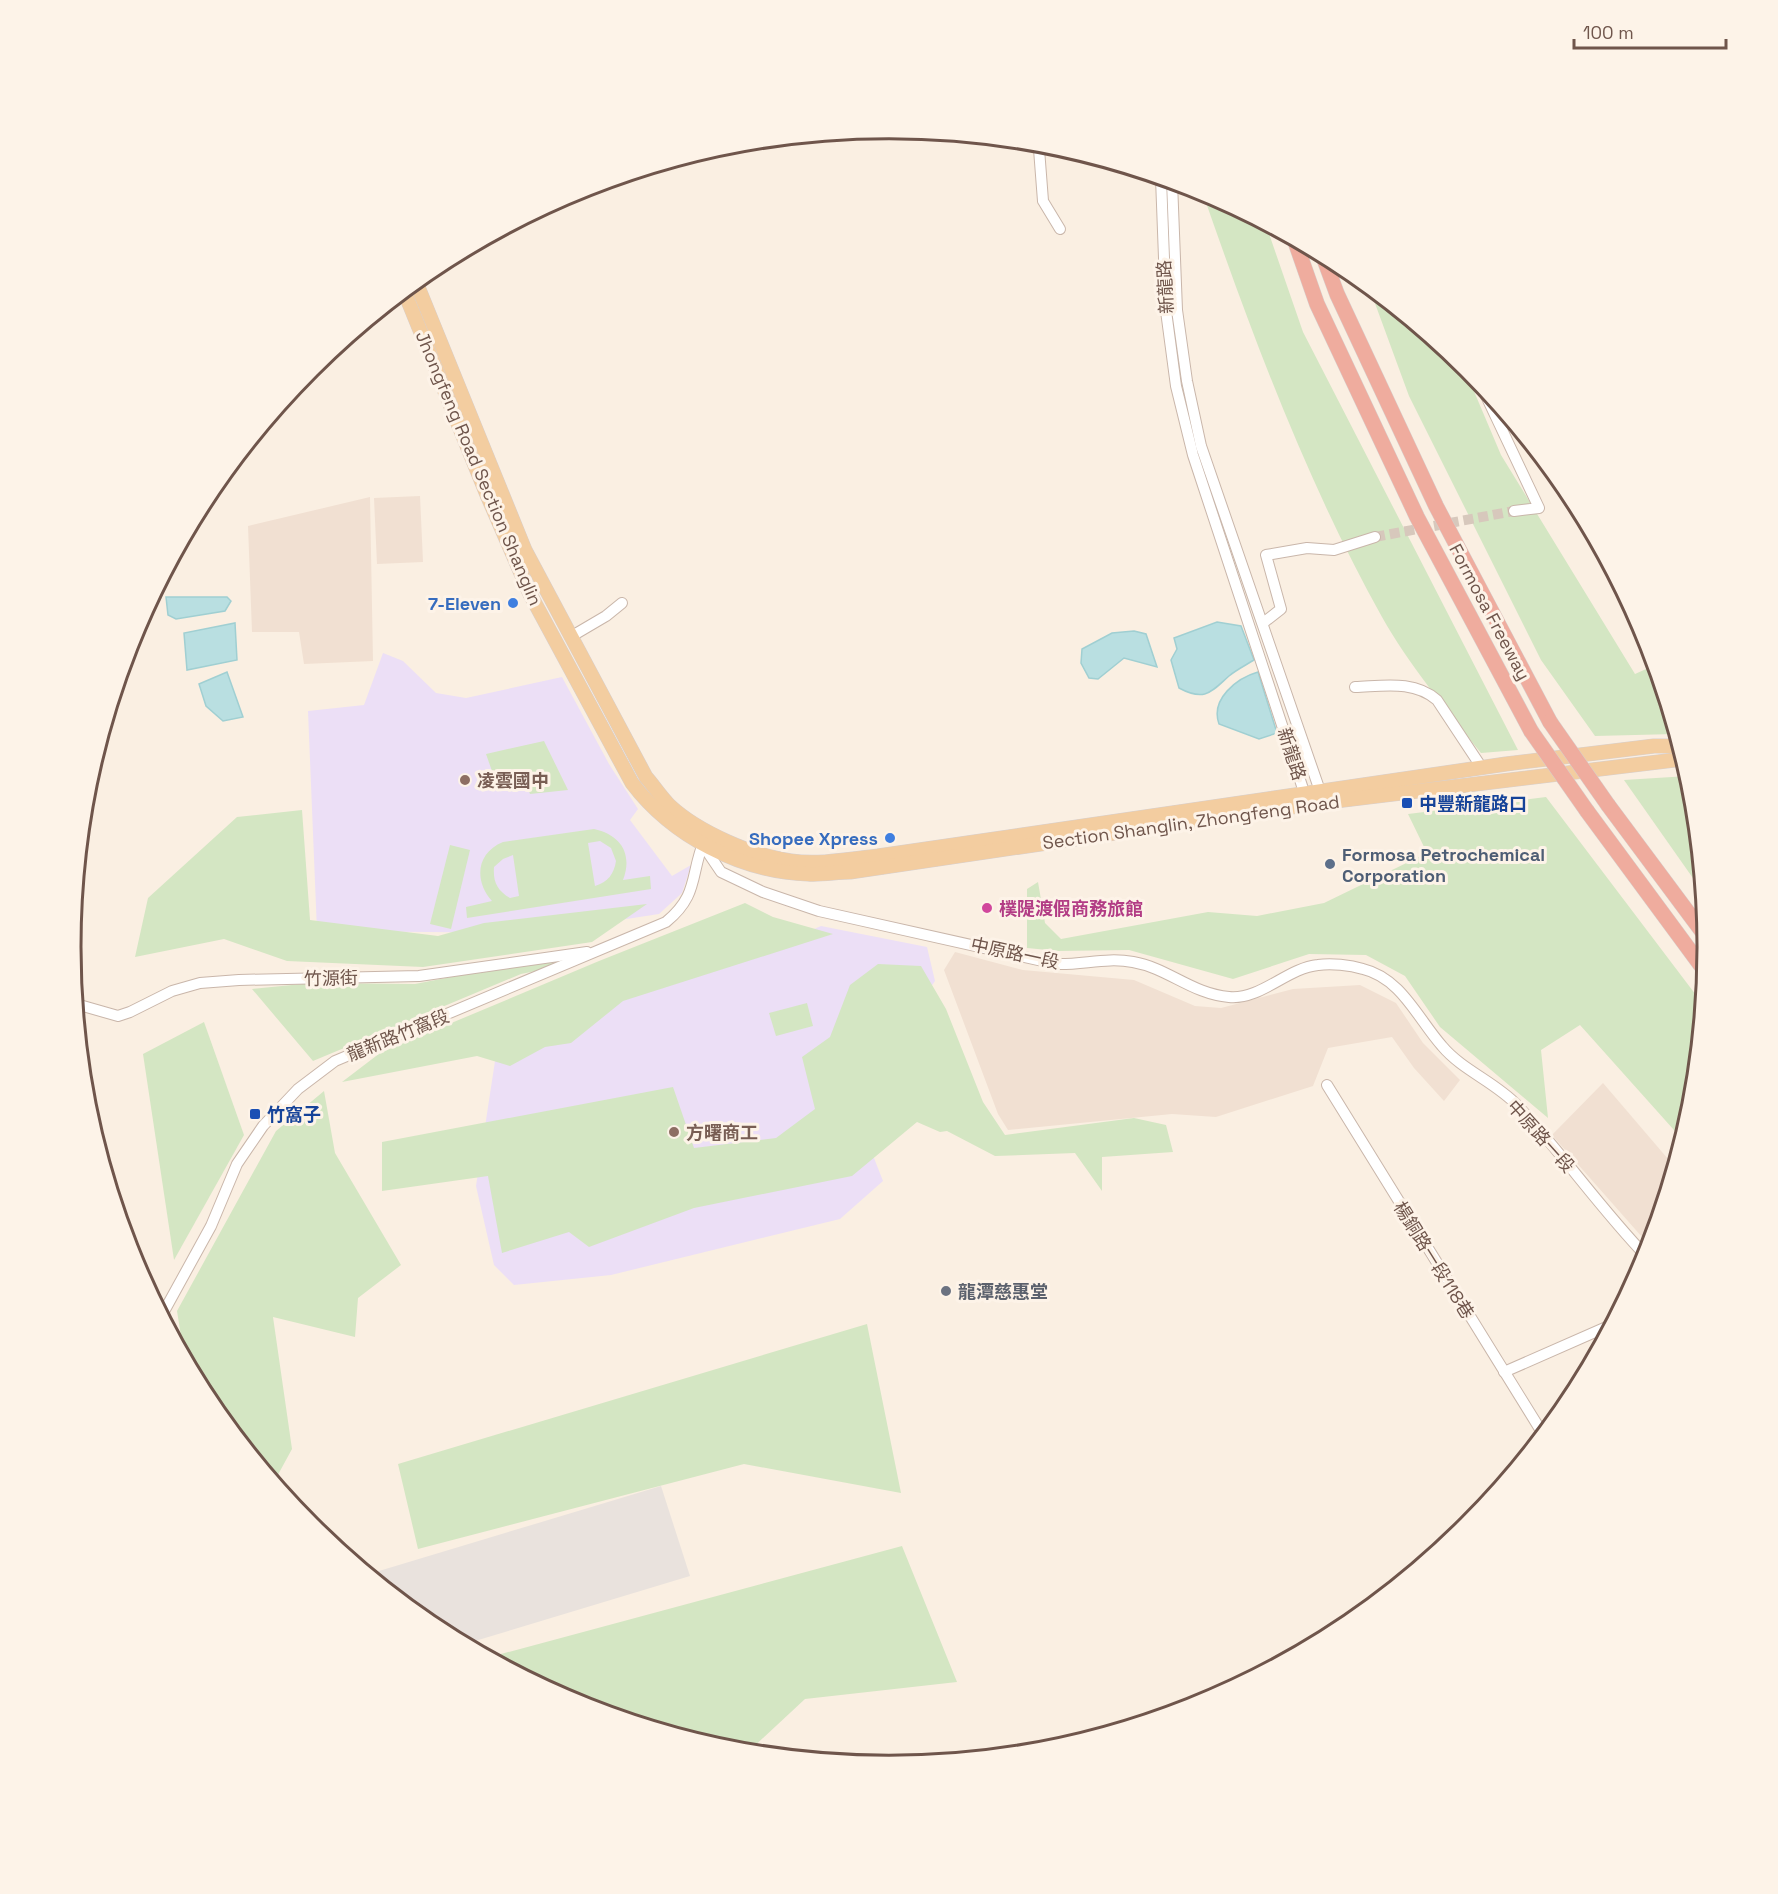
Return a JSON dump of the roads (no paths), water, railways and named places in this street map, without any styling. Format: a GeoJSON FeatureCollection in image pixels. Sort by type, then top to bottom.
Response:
{"type":"FeatureCollection","features":[{"type":"Feature","properties":{"kind":"highway","name":"Formosa Freeway"},"geometry":{"type":"LineString","coordinates":[[1298,250],[1317,304],[1417,517],[1531,731],[1697,960]]}},
{"type":"Feature","properties":{"kind":"highway","name":"Formosa Freeway"},"geometry":{"type":"LineString","coordinates":[[1328,269],[1337,294],[1436,506],[1550,722],[1696,923]]}},
{"type":"Feature","properties":{"kind":"main road","name":"Jhongfeng Road Section Shanglin"},"geometry":{"type":"LineString","coordinates":[[419,290],[525,550],[646,777],[670,806],[705,838]]}},
{"type":"Feature","properties":{"kind":"main road","name":"Jhongfeng Road Section Shanglin"},"geometry":{"type":"LineString","coordinates":[[407,299],[486,495],[530,594],[599,724],[632,783],[649,806],[676,829],[705,838]]}},
{"type":"Feature","properties":{"kind":"main road","name":"Section Shanglin, Zhongfeng Road"},"geometry":{"type":"LineString","coordinates":[[705,838],[742,860],[781,871],[809,874],[830,873],[1320,797],[1482,768],[1654,746],[1671,746]]}},
{"type":"Feature","properties":{"kind":"main road","name":"Section Shanglin, Zhongfeng Road"},"geometry":{"type":"LineString","coordinates":[[705,838],[763,855],[790,861],[812,862],[878,856],[1305,795],[1320,797],[1674,760]]}},
{"type":"Feature","properties":{"kind":"street"},"geometry":{"type":"LineString","coordinates":[[1039,154],[1043,201],[1060,229]]}},
{"type":"Feature","properties":{"kind":"street","name":"新龍路"},"geometry":{"type":"LineString","coordinates":[[1161,187],[1166,311],[1176,386],[1193,455],[1305,795]]}},
{"type":"Feature","properties":{"kind":"street","name":"新龍路"},"geometry":{"type":"LineString","coordinates":[[1172,191],[1177,310],[1187,381],[1201,446],[1263,623],[1320,797]]}},
{"type":"Feature","properties":{"kind":"street"},"geometry":{"type":"LineString","coordinates":[[1493,411],[1539,508],[1514,512]]}},
{"type":"Feature","properties":{"kind":"street"},"geometry":{"type":"LineString","coordinates":[[1263,623],[1281,609],[1266,555],[1307,548],[1334,550],[1375,537]]}},
{"type":"Feature","properties":{"kind":"street"},"geometry":{"type":"LineString","coordinates":[[572,636],[606,616],[622,603]]}},
{"type":"Feature","properties":{"kind":"street"},"geometry":{"type":"LineString","coordinates":[[1355,687],[1410,686],[1428,692],[1437,700],[1482,768]]}},
{"type":"Feature","properties":{"kind":"street","name":"龍新路竹窩段"},"geometry":{"type":"LineString","coordinates":[[166,1308],[211,1226],[237,1164],[263,1126],[298,1089],[335,1061],[666,922],[678,912],[696,879],[705,838]]}},
{"type":"Feature","properties":{"kind":"street","name":"中原路一段"},"geometry":{"type":"LineString","coordinates":[[705,838],[721,872],[763,892],[819,911],[1056,964],[1080,965],[1101,959],[1133,962],[1154,968],[1185,986],[1214,996],[1233,998],[1257,991],[1317,965],[1365,969],[1395,985],[1443,1048],[1515,1103],[1638,1247]]}},
{"type":"Feature","properties":{"kind":"street","name":"竹源街"},"geometry":{"type":"LineString","coordinates":[[84,1006],[118,1016],[172,991],[200,983],[419,976],[593,951]]}},
{"type":"Feature","properties":{"kind":"street","name":"楊銅路一段118巷"},"geometry":{"type":"LineString","coordinates":[[1327,1085],[1539,1427]]}},
{"type":"Feature","properties":{"kind":"street"},"geometry":{"type":"LineString","coordinates":[[1504,1372],[1600,1330]]}},
{"type":"Feature","properties":{"kind":"water"},"geometry":{"type":"Polygon","coordinates":[[[166,597],[227,597],[231,601],[225,611],[176,619],[168,615],[166,597]]]}},
{"type":"Feature","properties":{"kind":"water"},"geometry":{"type":"Polygon","coordinates":[[[1217,622],[1241,626],[1254,660],[1212,691],[1202,695],[1179,688],[1171,660],[1177,649],[1174,638],[1217,622]]]}},
{"type":"Feature","properties":{"kind":"water"},"geometry":{"type":"Polygon","coordinates":[[[235,623],[237,660],[187,670],[184,633],[235,623]]]}},
{"type":"Feature","properties":{"kind":"water"},"geometry":{"type":"Polygon","coordinates":[[[1134,631],[1146,634],[1157,667],[1124,658],[1098,679],[1089,678],[1081,663],[1082,649],[1112,633],[1134,631]]]}},
{"type":"Feature","properties":{"kind":"water"},"geometry":{"type":"Polygon","coordinates":[[[227,672],[243,717],[223,721],[206,706],[199,684],[227,672]]]}},
{"type":"Feature","properties":{"kind":"water"},"geometry":{"type":"Polygon","coordinates":[[[1258,672],[1277,733],[1259,739],[1219,724],[1217,715],[1218,706],[1227,691],[1242,679],[1258,672]]]}},
{"type":"Feature","properties":{"kind":"tunnel"},"geometry":{"type":"LineString","coordinates":[[1375,537],[1514,511]]}},
{"type":"Feature","properties":{"kind":"place","name":"7-Eleven"},"geometry":{"type":"Point","coordinates":[513,603]}},
{"type":"Feature","properties":{"kind":"place","name":"凌雲國中"},"geometry":{"type":"Point","coordinates":[465,780]}},
{"type":"Feature","properties":{"kind":"place","name":"中豐新龍路口"},"geometry":{"type":"Point","coordinates":[1407,803]}},
{"type":"Feature","properties":{"kind":"place","name":"Shopee Xpress"},"geometry":{"type":"Point","coordinates":[890,838]}},
{"type":"Feature","properties":{"kind":"place","name":"Formosa Petrochemical Corporation"},"geometry":{"type":"Point","coordinates":[1330,864]}},
{"type":"Feature","properties":{"kind":"place","name":"樸隄渡假商務旅館"},"geometry":{"type":"Point","coordinates":[987,908]}},
{"type":"Feature","properties":{"kind":"place","name":"竹窩子"},"geometry":{"type":"Point","coordinates":[255,1114]}},
{"type":"Feature","properties":{"kind":"place","name":"方曙商工"},"geometry":{"type":"Point","coordinates":[674,1132]}},
{"type":"Feature","properties":{"kind":"place","name":"龍潭慈惠堂"},"geometry":{"type":"Point","coordinates":[946,1291]}}]}
